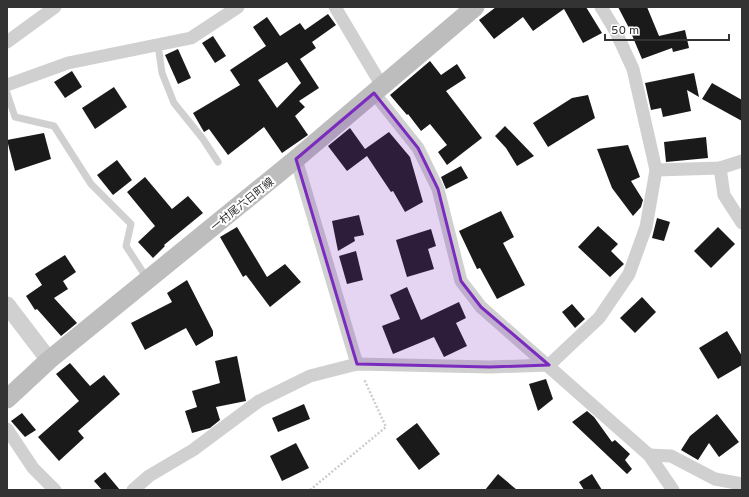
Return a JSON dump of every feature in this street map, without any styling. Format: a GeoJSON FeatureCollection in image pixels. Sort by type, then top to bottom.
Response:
{"type":"FeatureCollection","features":[{"type":"Feature","properties":{"kind":"main road","name":"一村尾六日町線"},"geometry":{"type":"LineString","coordinates":[[7,399],[49,360],[296,159],[475,7]]}},
{"type":"Feature","properties":{"kind":"street"},"geometry":{"type":"LineString","coordinates":[[7,42],[55,7]]}},
{"type":"Feature","properties":{"kind":"street"},"geometry":{"type":"LineString","coordinates":[[7,85],[68,63],[191,38],[238,7]]}},
{"type":"Feature","properties":{"kind":"street"},"geometry":{"type":"LineString","coordinates":[[335,7],[378,89],[418,148],[438,189],[461,281],[481,307],[549,365],[649,455],[673,490]]}},
{"type":"Feature","properties":{"kind":"street"},"geometry":{"type":"LineString","coordinates":[[133,490],[149,476],[193,450],[260,401],[310,376],[357,364],[490,367],[549,365],[599,318],[629,274],[646,227],[656,170],[633,69],[615,30],[601,7]]}},
{"type":"Feature","properties":{"kind":"street"},"geometry":{"type":"LineString","coordinates":[[296,159],[357,364]]}},
{"type":"Feature","properties":{"kind":"street"},"geometry":{"type":"LineString","coordinates":[[656,170],[720,168],[742,161]]}},
{"type":"Feature","properties":{"kind":"street"},"geometry":{"type":"LineString","coordinates":[[720,168],[724,195],[742,223]]}},
{"type":"Feature","properties":{"kind":"street"},"geometry":{"type":"LineString","coordinates":[[7,305],[49,360]]}},
{"type":"Feature","properties":{"kind":"street"},"geometry":{"type":"LineString","coordinates":[[7,430],[33,468],[54,490]]}},
{"type":"Feature","properties":{"kind":"street"},"geometry":{"type":"LineString","coordinates":[[649,455],[671,456],[715,479],[742,484]]}},
{"type":"Feature","properties":{"kind":"lane"},"geometry":{"type":"LineString","coordinates":[[158,45],[162,73],[174,103],[203,139],[218,162]]}},
{"type":"Feature","properties":{"kind":"lane"},"geometry":{"type":"LineString","coordinates":[[7,93],[15,118],[54,126],[91,184],[131,224],[126,246],[148,280]]}},
{"type":"Feature","properties":{"kind":"path"},"geometry":{"type":"LineString","coordinates":[[310,490],[386,427],[357,364]]}},
{"type":"Feature","properties":{"kind":"highlighted area"},"geometry":{"type":"Polygon","coordinates":[[[374,93],[418,148],[438,189],[461,281],[481,307],[549,365],[490,367],[357,364],[296,159],[374,93]]]}},
{"type":"Feature","properties":{"kind":"building"},"geometry":{"type":"Polygon","coordinates":[[[496,7],[586,7],[602,33],[583,43],[564,9],[533,31],[523,17],[494,39],[479,20],[496,7]]]}},
{"type":"Feature","properties":{"kind":"building"},"geometry":{"type":"Polygon","coordinates":[[[618,7],[647,7],[659,36],[685,30],[689,48],[673,52],[672,48],[642,59],[618,7]]]}},
{"type":"Feature","properties":{"kind":"building"},"geometry":{"type":"Polygon","coordinates":[[[328,14],[336,25],[312,42],[316,48],[300,59],[319,88],[299,101],[305,107],[295,116],[308,135],[282,153],[264,127],[228,155],[209,129],[204,132],[193,113],[240,85],[230,70],[266,46],[253,27],[267,17],[280,36],[300,23],[305,30],[328,14]],[[287,62],[258,80],[277,108],[301,83],[287,62]]]}},
{"type":"Feature","properties":{"kind":"building"},"geometry":{"type":"Polygon","coordinates":[[[213,36],[226,56],[215,63],[202,43],[213,36]]]}},
{"type":"Feature","properties":{"kind":"building"},"geometry":{"type":"Polygon","coordinates":[[[178,49],[191,78],[178,84],[165,55],[178,49]]]}},
{"type":"Feature","properties":{"kind":"building"},"geometry":{"type":"Polygon","coordinates":[[[430,61],[441,75],[457,64],[466,78],[446,91],[482,138],[447,165],[438,152],[447,145],[430,124],[421,131],[408,114],[407,115],[390,95],[430,61]]]}},
{"type":"Feature","properties":{"kind":"building"},"geometry":{"type":"Polygon","coordinates":[[[72,71],[82,87],[65,98],[54,82],[72,71]]]}},
{"type":"Feature","properties":{"kind":"building"},"geometry":{"type":"Polygon","coordinates":[[[694,73],[699,97],[687,90],[691,111],[663,117],[661,108],[651,110],[645,83],[694,73]]]}},
{"type":"Feature","properties":{"kind":"building"},"geometry":{"type":"Polygon","coordinates":[[[712,83],[742,100],[742,121],[702,99],[712,83]]]}},
{"type":"Feature","properties":{"kind":"building"},"geometry":{"type":"Polygon","coordinates":[[[114,87],[127,107],[95,129],[82,108],[114,87]]]}},
{"type":"Feature","properties":{"kind":"building"},"geometry":{"type":"Polygon","coordinates":[[[588,95],[595,118],[548,147],[533,123],[572,98],[588,95]]]}},
{"type":"Feature","properties":{"kind":"building"},"geometry":{"type":"Polygon","coordinates":[[[505,126],[534,156],[517,166],[506,148],[495,136],[505,126]]]}},
{"type":"Feature","properties":{"kind":"building"},"geometry":{"type":"Polygon","coordinates":[[[350,128],[365,149],[389,132],[410,157],[423,202],[405,212],[393,191],[391,192],[367,156],[347,171],[328,146],[350,128]]]}},
{"type":"Feature","properties":{"kind":"building"},"geometry":{"type":"Polygon","coordinates":[[[44,133],[51,159],[15,171],[7,140],[44,133]]]}},
{"type":"Feature","properties":{"kind":"building"},"geometry":{"type":"Polygon","coordinates":[[[706,137],[708,158],[666,162],[664,142],[706,137]]]}},
{"type":"Feature","properties":{"kind":"building"},"geometry":{"type":"Polygon","coordinates":[[[628,145],[640,177],[631,181],[643,200],[641,207],[633,216],[612,188],[597,149],[628,145]]]}},
{"type":"Feature","properties":{"kind":"building"},"geometry":{"type":"Polygon","coordinates":[[[117,160],[132,180],[113,195],[97,175],[117,160]]]}},
{"type":"Feature","properties":{"kind":"building"},"geometry":{"type":"Polygon","coordinates":[[[461,166],[468,178],[446,189],[441,177],[461,166]]]}},
{"type":"Feature","properties":{"kind":"building"},"geometry":{"type":"Polygon","coordinates":[[[145,177],[172,209],[188,196],[203,213],[164,245],[165,246],[153,258],[138,242],[155,226],[127,192],[145,177]]]}},
{"type":"Feature","properties":{"kind":"building"},"geometry":{"type":"Polygon","coordinates":[[[501,211],[514,237],[503,243],[525,285],[497,299],[480,268],[477,269],[459,231],[501,211]]]}},
{"type":"Feature","properties":{"kind":"building"},"geometry":{"type":"Polygon","coordinates":[[[359,215],[364,235],[354,237],[355,241],[338,251],[332,221],[359,215]]]}},
{"type":"Feature","properties":{"kind":"building"},"geometry":{"type":"Polygon","coordinates":[[[657,218],[670,222],[664,241],[652,238],[657,218]]]}},
{"type":"Feature","properties":{"kind":"building"},"geometry":{"type":"Polygon","coordinates":[[[598,226],[618,244],[611,251],[624,264],[610,277],[578,247],[598,226]]]}},
{"type":"Feature","properties":{"kind":"building"},"geometry":{"type":"Polygon","coordinates":[[[237,227],[267,277],[285,264],[301,282],[270,307],[246,275],[243,277],[220,237],[237,227]]]}},
{"type":"Feature","properties":{"kind":"building"},"geometry":{"type":"Polygon","coordinates":[[[718,227],[735,244],[711,268],[694,251],[718,227]]]}},
{"type":"Feature","properties":{"kind":"building"},"geometry":{"type":"Polygon","coordinates":[[[431,229],[436,246],[428,249],[434,269],[407,277],[396,240],[431,229]]]}},
{"type":"Feature","properties":{"kind":"building"},"geometry":{"type":"Polygon","coordinates":[[[356,251],[363,280],[347,284],[339,256],[356,251]]]}},
{"type":"Feature","properties":{"kind":"building"},"geometry":{"type":"Polygon","coordinates":[[[65,255],[76,272],[63,281],[68,289],[54,298],[77,323],[61,336],[37,309],[35,310],[26,296],[42,285],[35,274],[65,255]]]}},
{"type":"Feature","properties":{"kind":"building"},"geometry":{"type":"Polygon","coordinates":[[[187,280],[213,331],[213,336],[196,346],[186,328],[145,350],[131,323],[172,302],[167,293],[187,280]]]}},
{"type":"Feature","properties":{"kind":"building"},"geometry":{"type":"Polygon","coordinates":[[[407,287],[421,320],[459,302],[466,318],[456,323],[467,346],[444,357],[434,337],[393,354],[382,326],[400,319],[390,295],[407,287]]]}},
{"type":"Feature","properties":{"kind":"building"},"geometry":{"type":"Polygon","coordinates":[[[642,297],[656,312],[635,333],[620,318],[642,297]]]}},
{"type":"Feature","properties":{"kind":"building"},"geometry":{"type":"Polygon","coordinates":[[[572,304],[585,319],[575,328],[562,312],[572,304]]]}},
{"type":"Feature","properties":{"kind":"building"},"geometry":{"type":"Polygon","coordinates":[[[727,331],[742,356],[742,365],[718,379],[699,348],[727,331]]]}},
{"type":"Feature","properties":{"kind":"building"},"geometry":{"type":"Polygon","coordinates":[[[237,356],[246,401],[216,407],[220,420],[210,428],[192,433],[185,411],[197,407],[192,391],[220,383],[215,361],[237,356]]]}},
{"type":"Feature","properties":{"kind":"building"},"geometry":{"type":"Polygon","coordinates":[[[70,363],[90,386],[104,375],[120,394],[78,431],[84,438],[59,461],[38,437],[79,401],[56,374],[70,363]]]}},
{"type":"Feature","properties":{"kind":"building"},"geometry":{"type":"Polygon","coordinates":[[[546,379],[553,399],[538,411],[529,384],[546,379]]]}},
{"type":"Feature","properties":{"kind":"building"},"geometry":{"type":"Polygon","coordinates":[[[304,404],[310,419],[278,432],[272,418],[304,404]]]}},
{"type":"Feature","properties":{"kind":"building"},"geometry":{"type":"Polygon","coordinates":[[[587,411],[594,417],[612,442],[615,440],[630,454],[625,460],[632,469],[627,474],[572,422],[587,411]]]}},
{"type":"Feature","properties":{"kind":"building"},"geometry":{"type":"Polygon","coordinates":[[[22,413],[36,430],[25,437],[11,421],[22,413]]]}},
{"type":"Feature","properties":{"kind":"building"},"geometry":{"type":"Polygon","coordinates":[[[717,414],[739,442],[719,457],[709,443],[698,460],[681,450],[690,436],[717,414]]]}},
{"type":"Feature","properties":{"kind":"building"},"geometry":{"type":"Polygon","coordinates":[[[417,423],[440,454],[419,470],[396,439],[417,423]]]}},
{"type":"Feature","properties":{"kind":"building"},"geometry":{"type":"Polygon","coordinates":[[[296,443],[309,468],[282,481],[270,456],[296,443]]]}},
{"type":"Feature","properties":{"kind":"building"},"geometry":{"type":"Polygon","coordinates":[[[105,472],[120,490],[102,490],[94,481],[105,472]]]}},
{"type":"Feature","properties":{"kind":"building"},"geometry":{"type":"Polygon","coordinates":[[[498,474],[517,490],[485,490],[498,474]]]}},
{"type":"Feature","properties":{"kind":"building"},"geometry":{"type":"Polygon","coordinates":[[[592,474],[602,490],[584,490],[579,482],[592,474]]]}}]}
